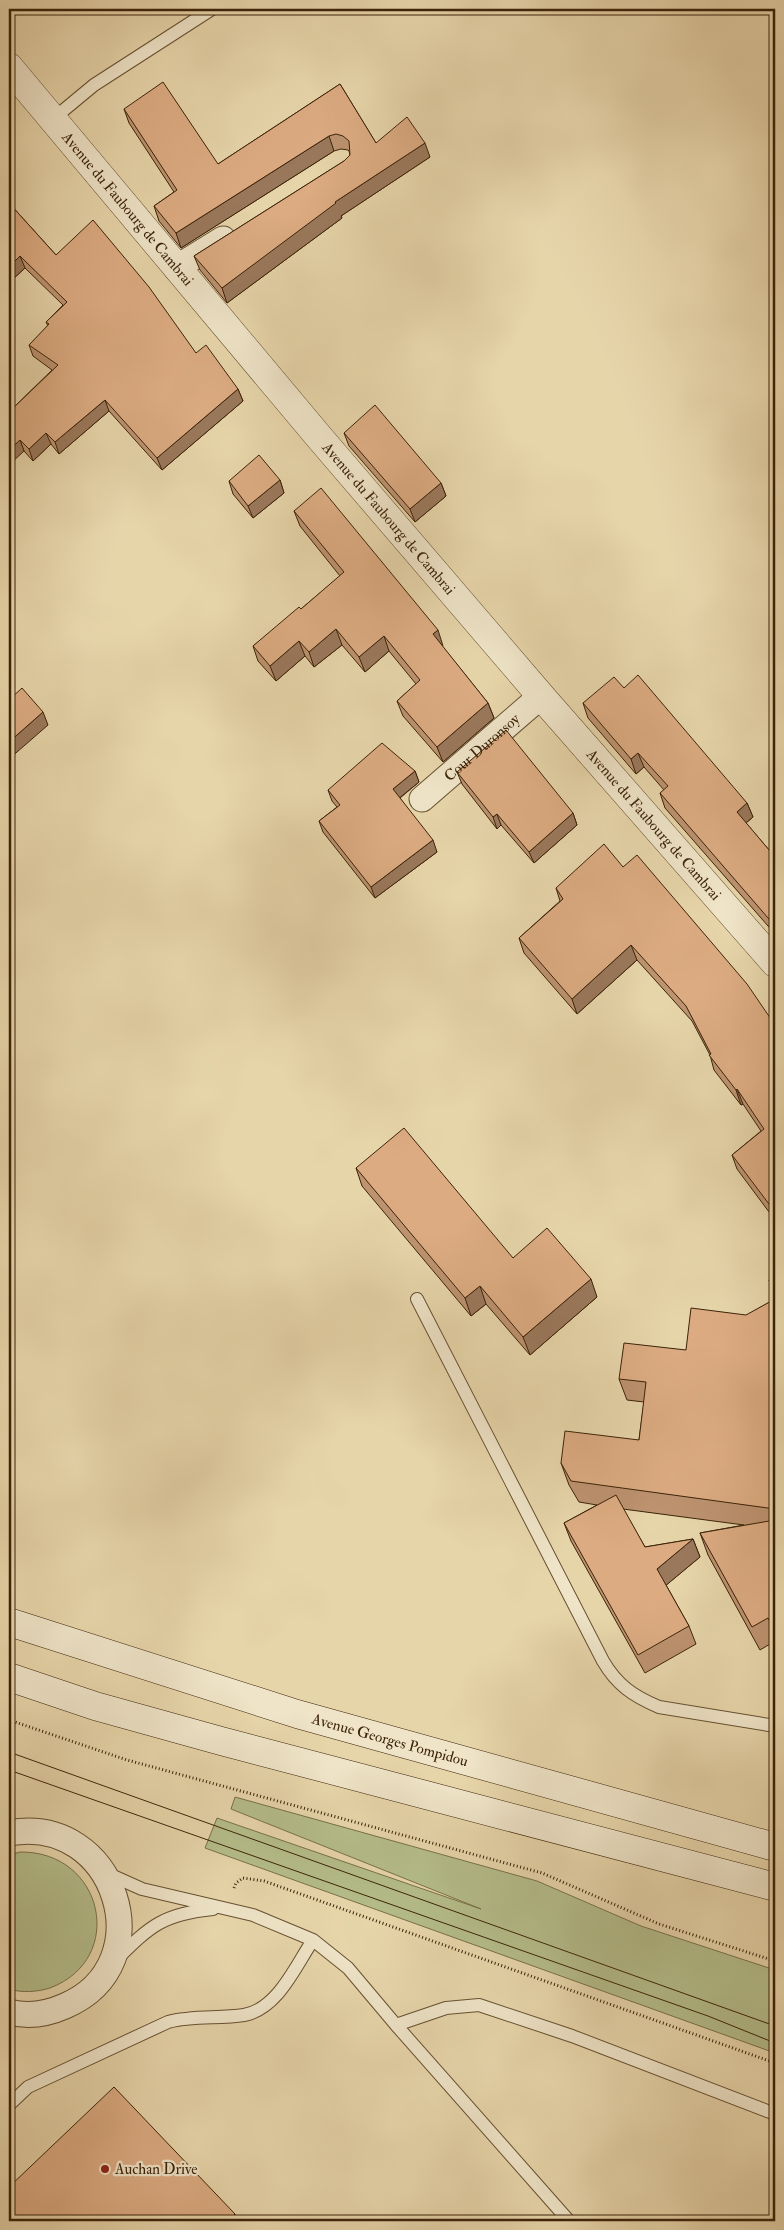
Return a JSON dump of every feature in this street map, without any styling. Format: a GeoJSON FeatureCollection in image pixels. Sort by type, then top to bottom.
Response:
{"type":"FeatureCollection","features":[{"type":"Feature","properties":{"kind":"main road","name":"Avenue du Faubourg de Cambrai"},"geometry":{"type":"LineString","coordinates":[[9,67],[176,268],[541,696],[775,964]]}},
{"type":"Feature","properties":{"kind":"main road","name":"Avenue Georges Pompidou"},"geometry":{"type":"LineString","coordinates":[[9,1622],[316,1719],[775,1847]]}},
{"type":"Feature","properties":{"kind":"main road"},"geometry":{"type":"LineString","coordinates":[[9,1677],[95,1706],[230,1744],[775,1887]]}},
{"type":"Feature","properties":{"kind":"street"},"geometry":{"type":"LineString","coordinates":[[176,268],[243,226]]}},
{"type":"Feature","properties":{"kind":"street","name":"Cour Duronsoy"},"geometry":{"type":"LineString","coordinates":[[422,799],[541,696]]}},
{"type":"Feature","properties":{"kind":"street"},"geometry":{"type":"LineString","coordinates":[[9,1833],[31,1831],[62,1838],[90,1855],[104,1871],[114,1893],[119,1915],[115,1950],[105,1972],[90,1990],[76,2001],[38,2014],[9,2030]]}},
{"type":"Feature","properties":{"kind":"street"},"geometry":{"type":"LineString","coordinates":[[9,2012],[38,2014]]}},
{"type":"Feature","properties":{"kind":"lane"},"geometry":{"type":"LineString","coordinates":[[53,119],[94,85],[212,9]]}},
{"type":"Feature","properties":{"kind":"lane"},"geometry":{"type":"LineString","coordinates":[[417,1299],[603,1661],[620,1685],[644,1701],[658,1706],[775,1726]]}},
{"type":"Feature","properties":{"kind":"lane"},"geometry":{"type":"LineString","coordinates":[[104,1871],[142,1889],[228,1908],[276,1923],[313,1940],[348,1968],[396,2025],[570,2221]]}},
{"type":"Feature","properties":{"kind":"lane"},"geometry":{"type":"LineString","coordinates":[[105,1972],[141,1936],[165,1919],[178,1913],[228,1908]]}},
{"type":"Feature","properties":{"kind":"lane"},"geometry":{"type":"LineString","coordinates":[[9,2106],[28,2086],[168,2022],[184,2017],[246,2015],[260,2009],[275,1998],[313,1940]]}},
{"type":"Feature","properties":{"kind":"lane"},"geometry":{"type":"LineString","coordinates":[[396,2025],[446,2008],[479,2005],[572,2036],[775,2114]]}},
{"type":"Feature","properties":{"kind":"path"},"geometry":{"type":"LineString","coordinates":[[9,1720],[127,1760],[542,1873],[659,1924],[775,1961]]}},
{"type":"Feature","properties":{"kind":"path"},"geometry":{"type":"LineString","coordinates":[[228,1908],[236,1883],[244,1878],[264,1881],[775,2062]]}},
{"type":"Feature","properties":{"kind":"green space"},"geometry":{"type":"Polygon","coordinates":[[[235,1797],[537,1881],[641,1926],[775,1970],[775,2053],[205,1848],[217,1818],[481,1909],[231,1809],[235,1797]]]}},
{"type":"Feature","properties":{"kind":"green space"},"geometry":{"type":"Polygon","coordinates":[[[20,1852],[49,1856],[71,1869],[87,1887],[95,1909],[96,1932],[90,1954],[74,1974],[50,1988],[35,1991],[9,1989],[9,1855],[20,1852]]]}},
{"type":"Feature","properties":{"kind":"building"},"geometry":{"type":"Polygon","coordinates":[[[163,82],[218,164],[340,84],[376,143],[407,117],[425,143],[335,202],[222,288],[194,256],[344,161],[350,155],[349,141],[343,136],[336,134],[329,136],[176,233],[154,206],[177,190],[124,109],[163,82]]]}},
{"type":"Feature","properties":{"kind":"building"},"geometry":{"type":"Polygon","coordinates":[[[9,203],[56,255],[93,220],[149,287],[196,353],[206,345],[238,389],[157,458],[105,400],[55,442],[46,433],[29,449],[20,440],[9,450],[9,412],[58,365],[29,345],[49,324],[46,322],[67,302],[20,256],[9,267],[9,203]]]}},
{"type":"Feature","properties":{"kind":"building"},"geometry":{"type":"Polygon","coordinates":[[[375,405],[441,483],[410,509],[344,433],[375,405]]]}},
{"type":"Feature","properties":{"kind":"building"},"geometry":{"type":"Polygon","coordinates":[[[259,455],[280,480],[248,506],[229,481],[259,455]]]}},
{"type":"Feature","properties":{"kind":"building"},"geometry":{"type":"Polygon","coordinates":[[[321,488],[438,630],[433,634],[488,703],[437,747],[397,701],[420,680],[384,636],[359,657],[336,629],[309,652],[299,641],[270,666],[253,646],[299,607],[301,609],[344,572],[294,511],[321,488]]]}},
{"type":"Feature","properties":{"kind":"building"},"geometry":{"type":"Polygon","coordinates":[[[638,675],[747,803],[737,812],[775,857],[775,926],[660,793],[668,786],[638,753],[631,759],[583,703],[614,677],[624,688],[638,675]]]}},
{"type":"Feature","properties":{"kind":"building"},"geometry":{"type":"Polygon","coordinates":[[[22,688],[43,712],[9,742],[9,700],[22,688]]]}},
{"type":"Feature","properties":{"kind":"building"},"geometry":{"type":"Polygon","coordinates":[[[506,730],[573,813],[529,852],[497,814],[493,817],[457,772],[506,730]]]}},
{"type":"Feature","properties":{"kind":"building"},"geometry":{"type":"Polygon","coordinates":[[[382,743],[415,771],[393,789],[433,840],[371,887],[319,821],[340,805],[328,790],[382,743]]]}},
{"type":"Feature","properties":{"kind":"building"},"geometry":{"type":"Polygon","coordinates":[[[604,844],[623,867],[637,855],[747,984],[775,1025],[775,1212],[732,1155],[764,1129],[737,1089],[709,1055],[711,1054],[686,1006],[631,945],[572,999],[519,938],[563,899],[556,888],[604,844]]]}},
{"type":"Feature","properties":{"kind":"building"},"geometry":{"type":"Polygon","coordinates":[[[404,1128],[513,1258],[547,1228],[591,1279],[523,1337],[480,1286],[465,1298],[356,1168],[404,1128]]]}},
{"type":"Feature","properties":{"kind":"building"},"geometry":{"type":"Polygon","coordinates":[[[775,1277],[775,1293],[769,1280],[775,1277]]]}},
{"type":"Feature","properties":{"kind":"building"},"geometry":{"type":"Polygon","coordinates":[[[775,1299],[775,1509],[571,1481],[561,1463],[565,1431],[639,1440],[646,1382],[619,1379],[624,1343],[686,1350],[691,1308],[746,1315],[775,1299]]]}},
{"type":"Feature","properties":{"kind":"building"},"geometry":{"type":"Polygon","coordinates":[[[616,1495],[645,1547],[693,1539],[657,1569],[689,1626],[638,1655],[564,1523],[616,1495]]]}},
{"type":"Feature","properties":{"kind":"building"},"geometry":{"type":"Polygon","coordinates":[[[775,1520],[775,1631],[768,1618],[752,1627],[700,1533],[775,1520]]]}},
{"type":"Feature","properties":{"kind":"building"},"geometry":{"type":"Polygon","coordinates":[[[114,2087],[235,2214],[228,2221],[9,2221],[9,2187],[114,2087]]]}},
{"type":"Feature","properties":{"kind":"tram line"},"geometry":{"type":"LineString","coordinates":[[9,1752],[775,2026]]}},
{"type":"Feature","properties":{"kind":"tram line"},"geometry":{"type":"LineString","coordinates":[[9,1770],[708,2016],[775,2043]]}},
{"type":"Feature","properties":{"kind":"place","name":"Auchan Drive"},"geometry":{"type":"Point","coordinates":[105,2169]}}]}
